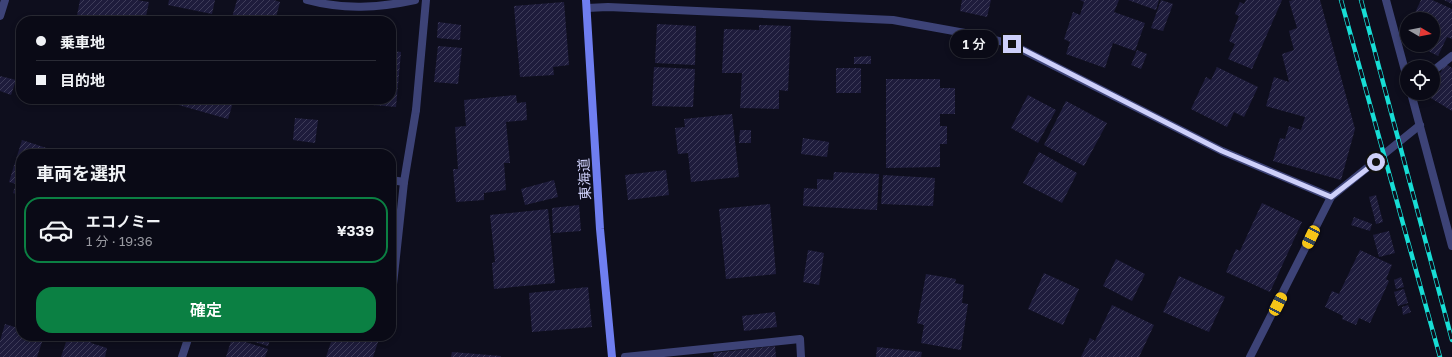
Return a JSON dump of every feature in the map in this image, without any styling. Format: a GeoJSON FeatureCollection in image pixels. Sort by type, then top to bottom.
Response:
{"type":"FeatureCollection","features":[{"type":"Feature","properties":{"kind":"main road","name":"東海道"},"geometry":{"type":"LineString","coordinates":[[587,4],[600,229],[612,357]]}},
{"type":"Feature","properties":{"kind":"street"},"geometry":{"type":"LineString","coordinates":[[0,16],[5,0]]}},
{"type":"Feature","properties":{"kind":"street"},"geometry":{"type":"LineString","coordinates":[[307,0],[341,7],[368,7],[415,0]]}},
{"type":"Feature","properties":{"kind":"street"},"geometry":{"type":"LineString","coordinates":[[396,257],[404,182],[416,110],[426,0]]}},
{"type":"Feature","properties":{"kind":"street"},"geometry":{"type":"LineString","coordinates":[[1386,0],[1402,60]]}},
{"type":"Feature","properties":{"kind":"street"},"geometry":{"type":"LineString","coordinates":[[587,4],[608,7],[859,17],[928,25],[994,39],[1012,44],[1222,151],[1331,197]]}},
{"type":"Feature","properties":{"kind":"street"},"geometry":{"type":"LineString","coordinates":[[1440,65],[1452,56]]}},
{"type":"Feature","properties":{"kind":"street"},"geometry":{"type":"LineString","coordinates":[[1413,100],[1452,246]]}},
{"type":"Feature","properties":{"kind":"street"},"geometry":{"type":"LineString","coordinates":[[1250,357],[1331,197],[1420,125]]}},
{"type":"Feature","properties":{"kind":"street"},"geometry":{"type":"LineString","coordinates":[[396,181],[404,182]]}},
{"type":"Feature","properties":{"kind":"street"},"geometry":{"type":"LineString","coordinates":[[624,357],[800,339],[801,357]]}},
{"type":"Feature","properties":{"kind":"street"},"geometry":{"type":"LineString","coordinates":[[182,357],[187,341]]}},
{"type":"Feature","properties":{"kind":"building"},"geometry":{"type":"Polygon","coordinates":[[[80,0],[137,0],[149,2],[146,16],[77,16],[80,0]]]}},
{"type":"Feature","properties":{"kind":"building"},"geometry":{"type":"Polygon","coordinates":[[[169,0],[215,0],[212,14],[168,5],[169,0]]]}},
{"type":"Feature","properties":{"kind":"building"},"geometry":{"type":"Polygon","coordinates":[[[237,0],[274,0],[280,2],[276,16],[232,16],[237,0]]]}},
{"type":"Feature","properties":{"kind":"building"},"geometry":{"type":"Polygon","coordinates":[[[962,0],[991,0],[987,17],[960,11],[962,0]]]}},
{"type":"Feature","properties":{"kind":"building"},"geometry":{"type":"Polygon","coordinates":[[[1080,0],[1119,0],[1114,12],[1145,23],[1135,51],[1113,43],[1105,68],[1066,54],[1070,42],[1064,39],[1073,12],[1080,15],[1084,2],[1080,0]]]}},
{"type":"Feature","properties":{"kind":"building"},"geometry":{"type":"Polygon","coordinates":[[[1128,0],[1159,0],[1156,10],[1128,0]]]}},
{"type":"Feature","properties":{"kind":"building"},"geometry":{"type":"Polygon","coordinates":[[[1161,0],[1173,4],[1163,31],[1151,28],[1161,0]]]}},
{"type":"Feature","properties":{"kind":"building"},"geometry":{"type":"Polygon","coordinates":[[[1246,0],[1282,0],[1252,69],[1228,59],[1235,44],[1229,41],[1239,16],[1235,14],[1240,2],[1244,4],[1246,0]]]}},
{"type":"Feature","properties":{"kind":"building"},"geometry":{"type":"Polygon","coordinates":[[[1320,0],[1355,129],[1341,180],[1273,161],[1280,138],[1285,139],[1289,126],[1301,130],[1305,117],[1266,106],[1274,77],[1289,82],[1282,54],[1294,50],[1289,31],[1297,28],[1289,1],[1320,0]]]}},
{"type":"Feature","properties":{"kind":"building"},"geometry":{"type":"Polygon","coordinates":[[[1421,0],[1432,0],[1452,9],[1452,39],[1447,37],[1440,52],[1440,12],[1415,12],[1421,0]]]}},
{"type":"Feature","properties":{"kind":"building"},"geometry":{"type":"Polygon","coordinates":[[[1444,0],[1452,0],[1452,4],[1444,0]]]}},
{"type":"Feature","properties":{"kind":"building"},"geometry":{"type":"Polygon","coordinates":[[[564,2],[569,65],[553,67],[554,75],[520,77],[514,6],[564,2]]]}},
{"type":"Feature","properties":{"kind":"building"},"geometry":{"type":"Polygon","coordinates":[[[438,22],[461,25],[460,40],[437,38],[438,22]]]}},
{"type":"Feature","properties":{"kind":"building"},"geometry":{"type":"Polygon","coordinates":[[[657,24],[696,26],[695,65],[655,63],[657,24]]]}},
{"type":"Feature","properties":{"kind":"building"},"geometry":{"type":"Polygon","coordinates":[[[759,25],[791,26],[788,91],[779,90],[779,109],[740,108],[742,73],[722,73],[724,29],[759,30],[759,25]]]}},
{"type":"Feature","properties":{"kind":"building"},"geometry":{"type":"Polygon","coordinates":[[[438,46],[462,48],[458,84],[434,82],[438,46]]]}},
{"type":"Feature","properties":{"kind":"building"},"geometry":{"type":"Polygon","coordinates":[[[1137,50],[1147,54],[1141,69],[1131,65],[1137,50]]]}},
{"type":"Feature","properties":{"kind":"building"},"geometry":{"type":"Polygon","coordinates":[[[396,52],[401,52],[396,107],[361,104],[396,104],[396,52]]]}},
{"type":"Feature","properties":{"kind":"building"},"geometry":{"type":"Polygon","coordinates":[[[1430,52],[1440,52],[1438,56],[1430,52]]]}},
{"type":"Feature","properties":{"kind":"building"},"geometry":{"type":"Polygon","coordinates":[[[871,56],[871,64],[854,64],[854,57],[871,56]]]}},
{"type":"Feature","properties":{"kind":"building"},"geometry":{"type":"Polygon","coordinates":[[[1446,64],[1452,68],[1452,111],[1434,100],[1440,100],[1440,73],[1446,64]]]}},
{"type":"Feature","properties":{"kind":"building"},"geometry":{"type":"Polygon","coordinates":[[[654,67],[695,69],[693,107],[652,106],[654,67]]]}},
{"type":"Feature","properties":{"kind":"building"},"geometry":{"type":"Polygon","coordinates":[[[1217,67],[1258,87],[1244,117],[1234,112],[1227,127],[1191,109],[1206,77],[1211,80],[1217,67]]]}},
{"type":"Feature","properties":{"kind":"building"},"geometry":{"type":"Polygon","coordinates":[[[836,68],[861,68],[861,93],[836,93],[836,68]]]}},
{"type":"Feature","properties":{"kind":"building"},"geometry":{"type":"Polygon","coordinates":[[[0,76],[16,80],[11,95],[0,91],[0,76]]]}},
{"type":"Feature","properties":{"kind":"building"},"geometry":{"type":"Polygon","coordinates":[[[886,79],[940,79],[940,88],[955,88],[955,114],[940,114],[940,126],[947,126],[947,144],[940,144],[940,167],[886,168],[886,79]]]}},
{"type":"Feature","properties":{"kind":"building"},"geometry":{"type":"Polygon","coordinates":[[[516,95],[517,103],[526,102],[527,120],[506,122],[510,163],[504,163],[506,190],[484,193],[484,200],[456,202],[453,169],[458,169],[455,127],[466,126],[464,100],[516,95]]]}},
{"type":"Feature","properties":{"kind":"building"},"geometry":{"type":"Polygon","coordinates":[[[1028,95],[1056,110],[1038,143],[1011,128],[1028,95]]]}},
{"type":"Feature","properties":{"kind":"building"},"geometry":{"type":"Polygon","coordinates":[[[1066,101],[1107,123],[1084,166],[1044,145],[1066,101]]]}},
{"type":"Feature","properties":{"kind":"building"},"geometry":{"type":"Polygon","coordinates":[[[175,104],[232,104],[228,119],[175,104]]]}},
{"type":"Feature","properties":{"kind":"building"},"geometry":{"type":"Polygon","coordinates":[[[732,114],[739,177],[691,182],[688,153],[678,154],[675,128],[685,127],[684,119],[732,114]]]}},
{"type":"Feature","properties":{"kind":"building"},"geometry":{"type":"Polygon","coordinates":[[[295,118],[318,120],[315,143],[293,140],[295,118]]]}},
{"type":"Feature","properties":{"kind":"building"},"geometry":{"type":"Polygon","coordinates":[[[740,130],[751,130],[751,143],[739,143],[740,130]]]}},
{"type":"Feature","properties":{"kind":"building"},"geometry":{"type":"Polygon","coordinates":[[[803,138],[829,142],[827,157],[801,154],[803,138]]]}},
{"type":"Feature","properties":{"kind":"building"},"geometry":{"type":"Polygon","coordinates":[[[22,140],[50,149],[19,149],[22,140]]]}},
{"type":"Feature","properties":{"kind":"building"},"geometry":{"type":"Polygon","coordinates":[[[1039,152],[1077,173],[1062,203],[1023,183],[1039,152]]]}},
{"type":"Feature","properties":{"kind":"building"},"geometry":{"type":"Polygon","coordinates":[[[16,159],[16,184],[9,182],[16,159]]]}},
{"type":"Feature","properties":{"kind":"building"},"geometry":{"type":"Polygon","coordinates":[[[666,170],[669,195],[628,200],[625,175],[666,170]]]}},
{"type":"Feature","properties":{"kind":"building"},"geometry":{"type":"Polygon","coordinates":[[[834,172],[879,174],[877,210],[803,206],[804,188],[817,189],[817,179],[833,180],[834,172]]]}},
{"type":"Feature","properties":{"kind":"building"},"geometry":{"type":"Polygon","coordinates":[[[883,175],[935,178],[933,206],[881,204],[883,175]]]}},
{"type":"Feature","properties":{"kind":"building"},"geometry":{"type":"Polygon","coordinates":[[[554,180],[558,197],[525,205],[521,189],[554,180]]]}},
{"type":"Feature","properties":{"kind":"building"},"geometry":{"type":"Polygon","coordinates":[[[16,184],[16,194],[13,193],[16,184]]]}},
{"type":"Feature","properties":{"kind":"building"},"geometry":{"type":"Polygon","coordinates":[[[1376,195],[1383,222],[1376,224],[1369,197],[1376,195]]]}},
{"type":"Feature","properties":{"kind":"building"},"geometry":{"type":"Polygon","coordinates":[[[1262,203],[1302,222],[1270,292],[1226,272],[1236,249],[1240,251],[1262,203]]]}},
{"type":"Feature","properties":{"kind":"building"},"geometry":{"type":"Polygon","coordinates":[[[770,204],[776,274],[726,279],[719,209],[770,204]]]}},
{"type":"Feature","properties":{"kind":"building"},"geometry":{"type":"Polygon","coordinates":[[[579,205],[581,231],[553,233],[552,208],[579,205]]]}},
{"type":"Feature","properties":{"kind":"building"},"geometry":{"type":"Polygon","coordinates":[[[548,209],[555,283],[494,289],[492,263],[495,262],[490,215],[548,209]]]}},
{"type":"Feature","properties":{"kind":"building"},"geometry":{"type":"Polygon","coordinates":[[[1354,217],[1372,224],[1370,231],[1351,225],[1354,217]]]}},
{"type":"Feature","properties":{"kind":"building"},"geometry":{"type":"Polygon","coordinates":[[[1389,231],[1395,253],[1379,257],[1373,235],[1389,231]]]}},
{"type":"Feature","properties":{"kind":"building"},"geometry":{"type":"Polygon","coordinates":[[[808,250],[824,253],[819,285],[803,282],[808,250]]]}},
{"type":"Feature","properties":{"kind":"building"},"geometry":{"type":"Polygon","coordinates":[[[1360,250],[1392,265],[1386,279],[1389,281],[1370,323],[1359,318],[1356,325],[1342,319],[1343,316],[1325,307],[1332,291],[1339,294],[1360,250]]]}},
{"type":"Feature","properties":{"kind":"building"},"geometry":{"type":"Polygon","coordinates":[[[1116,259],[1145,274],[1132,301],[1103,286],[1116,259]]]}},
{"type":"Feature","properties":{"kind":"building"},"geometry":{"type":"Polygon","coordinates":[[[1044,273],[1079,289],[1063,325],[1028,309],[1044,273]]]}},
{"type":"Feature","properties":{"kind":"building"},"geometry":{"type":"Polygon","coordinates":[[[926,274],[956,279],[955,283],[964,285],[962,303],[968,304],[961,350],[921,343],[924,325],[917,323],[926,274]]]}},
{"type":"Feature","properties":{"kind":"building"},"geometry":{"type":"Polygon","coordinates":[[[1179,276],[1225,297],[1209,332],[1163,312],[1179,276]]]}},
{"type":"Feature","properties":{"kind":"building"},"geometry":{"type":"Polygon","coordinates":[[[1401,277],[1404,287],[1396,289],[1394,280],[1401,277]]]}},
{"type":"Feature","properties":{"kind":"building"},"geometry":{"type":"Polygon","coordinates":[[[588,287],[592,327],[532,332],[529,293],[588,287]]]}},
{"type":"Feature","properties":{"kind":"building"},"geometry":{"type":"Polygon","coordinates":[[[1404,289],[1408,303],[1398,306],[1394,292],[1404,289]]]}},
{"type":"Feature","properties":{"kind":"building"},"geometry":{"type":"Polygon","coordinates":[[[1112,305],[1154,325],[1139,357],[1081,357],[1090,338],[1095,341],[1112,305]]]}},
{"type":"Feature","properties":{"kind":"building"},"geometry":{"type":"Polygon","coordinates":[[[1408,305],[1411,312],[1403,315],[1402,307],[1408,305]]]}},
{"type":"Feature","properties":{"kind":"building"},"geometry":{"type":"Polygon","coordinates":[[[775,312],[777,327],[744,331],[742,316],[775,312]]]}},
{"type":"Feature","properties":{"kind":"building"},"geometry":{"type":"Polygon","coordinates":[[[5,324],[16,327],[16,341],[42,341],[37,357],[0,357],[0,341],[5,324]]]}},
{"type":"Feature","properties":{"kind":"building"},"geometry":{"type":"Polygon","coordinates":[[[66,341],[92,341],[91,343],[107,348],[105,357],[61,357],[66,341]]]}},
{"type":"Feature","properties":{"kind":"building"},"geometry":{"type":"Polygon","coordinates":[[[231,341],[242,341],[268,349],[265,357],[226,357],[231,341]]]}},
{"type":"Feature","properties":{"kind":"building"},"geometry":{"type":"Polygon","coordinates":[[[252,341],[270,341],[268,346],[252,341]]]}},
{"type":"Feature","properties":{"kind":"building"},"geometry":{"type":"Polygon","coordinates":[[[331,341],[378,341],[373,357],[326,357],[331,341]]]}},
{"type":"Feature","properties":{"kind":"building"},"geometry":{"type":"Polygon","coordinates":[[[775,346],[776,357],[714,357],[713,353],[775,346]]]}},
{"type":"Feature","properties":{"kind":"building"},"geometry":{"type":"Polygon","coordinates":[[[877,347],[922,352],[921,357],[876,357],[877,347]]]}},
{"type":"Feature","properties":{"kind":"building"},"geometry":{"type":"Polygon","coordinates":[[[452,352],[501,356],[501,357],[451,357],[452,352]]]}},
{"type":"Feature","properties":{"kind":"railway"},"geometry":{"type":"LineString","coordinates":[[1341,0],[1440,357]]}},
{"type":"Feature","properties":{"kind":"railway"},"geometry":{"type":"LineString","coordinates":[[1361,0],[1452,340]]}},
{"type":"Feature","properties":{"kind":"route"},"geometry":{"type":"LineString","coordinates":[[1012,44],[1143,113],[1222,151],[1266,171],[1331,197],[1376,162]]}}]}
